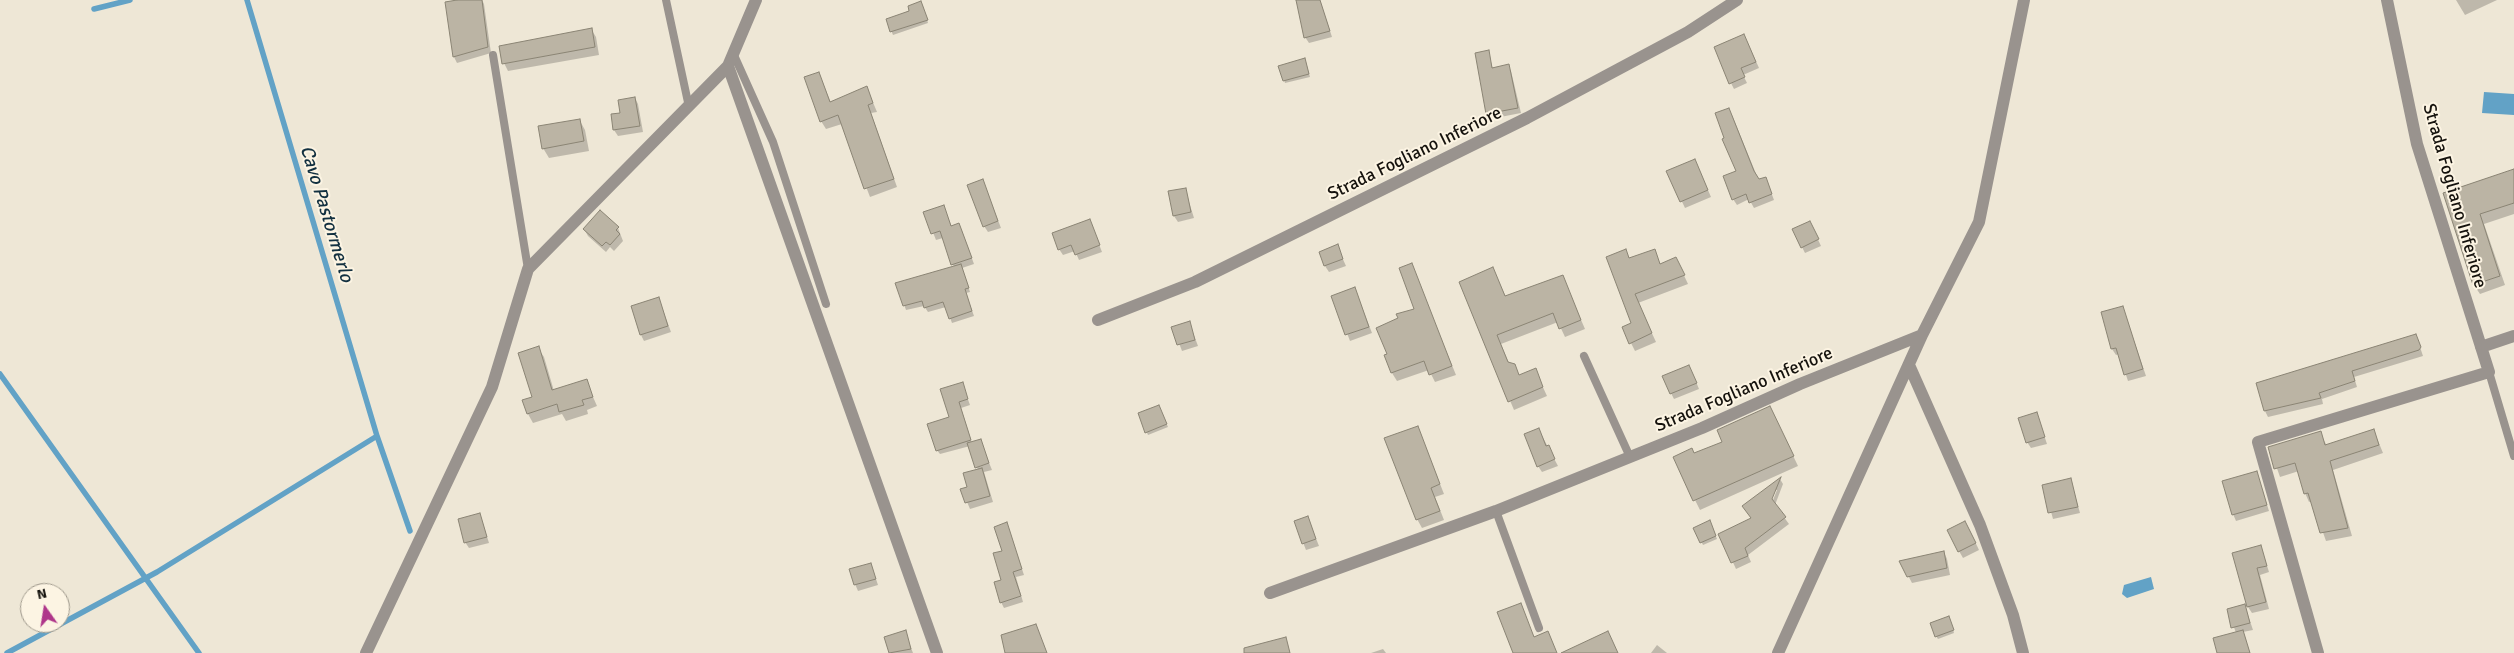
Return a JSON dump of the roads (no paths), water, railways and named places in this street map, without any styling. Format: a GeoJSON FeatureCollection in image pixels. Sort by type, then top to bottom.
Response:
{"type":"FeatureCollection","features":[{"type":"Feature","properties":{"kind":"street"},"geometry":{"type":"LineString","coordinates":[[366,653],[492,387],[528,270],[728,66],[756,0]]}},
{"type":"Feature","properties":{"kind":"street","name":"Strada Fogliano Inferiore"},"geometry":{"type":"LineString","coordinates":[[1098,320],[1195,282],[1518,122],[1688,32],[1737,0]]}},
{"type":"Feature","properties":{"kind":"street"},"geometry":{"type":"LineString","coordinates":[[1778,653],[1922,335],[1979,222],[2024,0]]}},
{"type":"Feature","properties":{"kind":"street","name":"Strada Fogliano Inferiore"},"geometry":{"type":"LineString","coordinates":[[2387,0],[2417,144],[2489,372]]}},
{"type":"Feature","properties":{"kind":"street"},"geometry":{"type":"LineString","coordinates":[[728,66],[937,653]]}},
{"type":"Feature","properties":{"kind":"street","name":"Strada Fogliano Inferiore"},"geometry":{"type":"LineString","coordinates":[[1270,593],[1496,511],[1922,335]]}},
{"type":"Feature","properties":{"kind":"street"},"geometry":{"type":"LineString","coordinates":[[2481,347],[2514,336]]}},
{"type":"Feature","properties":{"kind":"street"},"geometry":{"type":"LineString","coordinates":[[1909,365],[1980,525],[2013,615],[2022,653]]}},
{"type":"Feature","properties":{"kind":"street"},"geometry":{"type":"LineString","coordinates":[[2318,653],[2258,442],[2489,372]]}},
{"type":"Feature","properties":{"kind":"lane"},"geometry":{"type":"LineString","coordinates":[[666,0],[689,107]]}},
{"type":"Feature","properties":{"kind":"lane"},"geometry":{"type":"LineString","coordinates":[[733,53],[773,142],[826,304]]}},
{"type":"Feature","properties":{"kind":"lane"},"geometry":{"type":"LineString","coordinates":[[493,55],[528,270]]}},
{"type":"Feature","properties":{"kind":"lane"},"geometry":{"type":"LineString","coordinates":[[1584,356],[1630,457]]}},
{"type":"Feature","properties":{"kind":"lane"},"geometry":{"type":"LineString","coordinates":[[2489,372],[2514,456]]}},
{"type":"Feature","properties":{"kind":"lane"},"geometry":{"type":"LineString","coordinates":[[1496,511],[1539,628]]}},
{"type":"Feature","properties":{"kind":"water"},"geometry":{"type":"Polygon","coordinates":[[[2484,92],[2514,94],[2514,115],[2482,113],[2484,92]]]}},
{"type":"Feature","properties":{"kind":"water"},"geometry":{"type":"Polygon","coordinates":[[[2151,577],[2154,589],[2127,598],[2122,594],[2124,585],[2151,577]]]}},
{"type":"Feature","properties":{"kind":"waterway","name":"Cavo Pastormerlo"},"geometry":{"type":"LineString","coordinates":[[94,9],[130,0]]}},
{"type":"Feature","properties":{"kind":"waterway","name":"Cavo Pastormerlo"},"geometry":{"type":"LineString","coordinates":[[247,0],[377,436],[410,531]]}},
{"type":"Feature","properties":{"kind":"waterway"},"geometry":{"type":"LineString","coordinates":[[0,374],[199,653]]}},
{"type":"Feature","properties":{"kind":"waterway","name":"Cavo Pastormerlo"},"geometry":{"type":"LineString","coordinates":[[7,653],[157,572],[377,436]]}}]}
